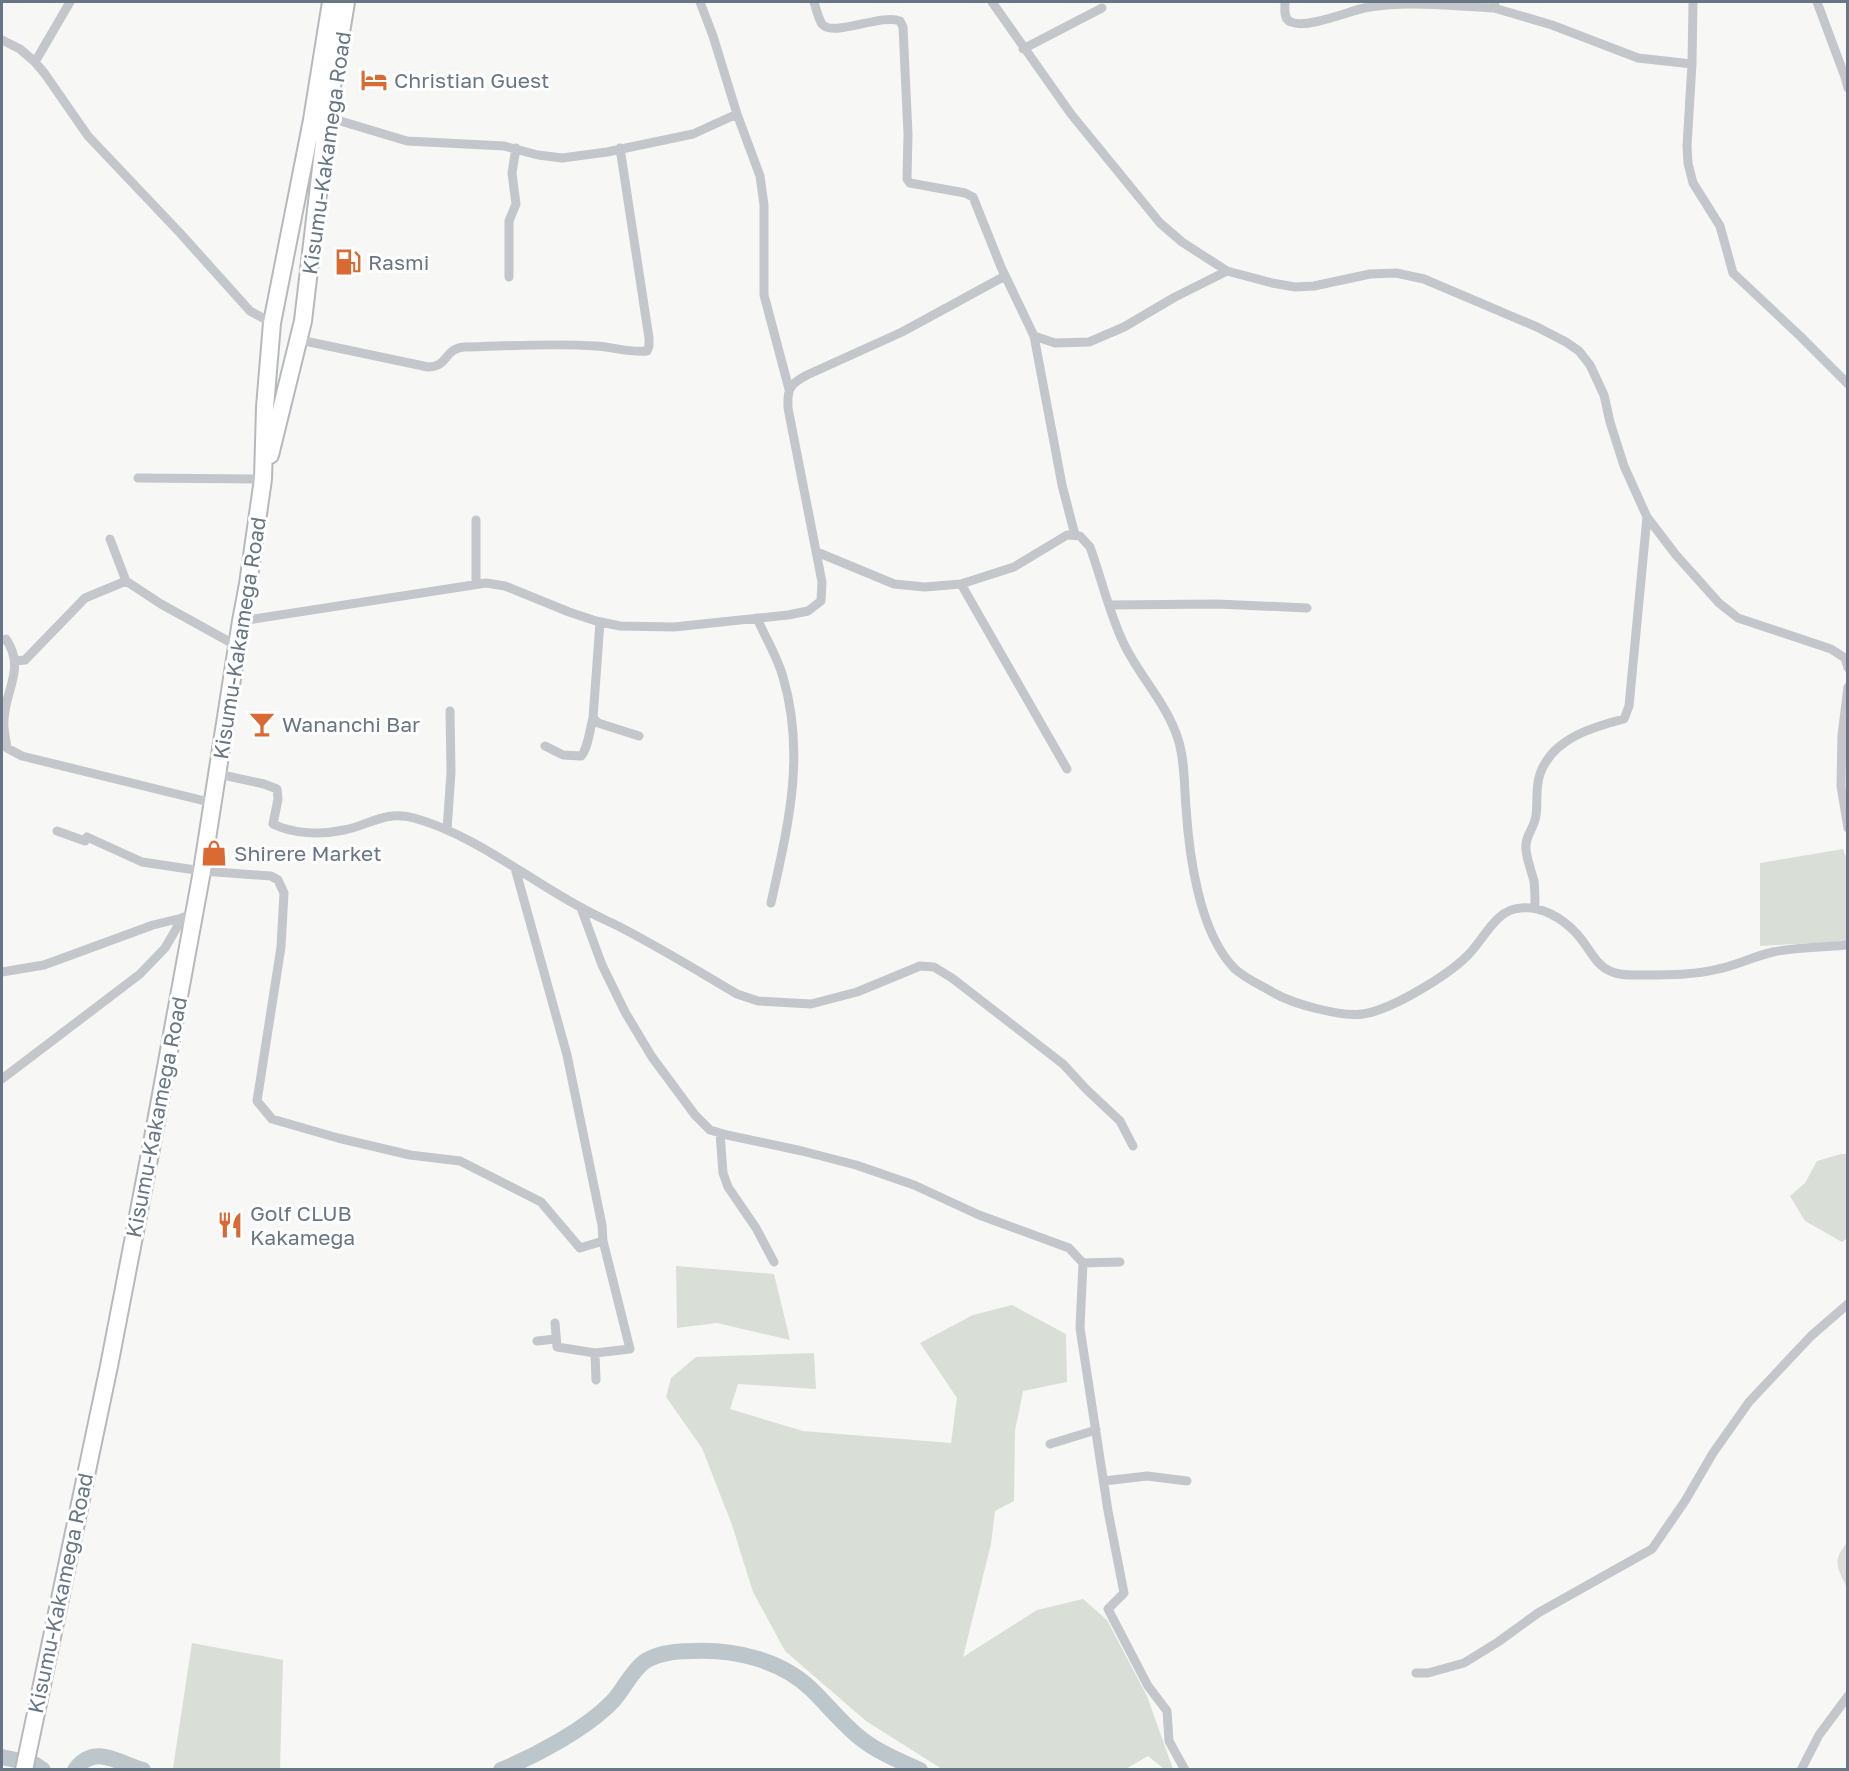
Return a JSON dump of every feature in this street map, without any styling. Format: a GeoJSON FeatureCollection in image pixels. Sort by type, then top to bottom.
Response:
{"type":"FeatureCollection","features":[{"type":"Feature","properties":{"kind":"highway","name":"Kisumu-Kakamega Road"},"geometry":{"type":"LineString","coordinates":[[24,1769],[109,1366],[188,916],[202,872],[263,479],[265,407],[276,295],[312,120],[331,2]]}},
{"type":"Feature","properties":{"kind":"highway","name":"Kisumu-Kakamega Road"},"geometry":{"type":"LineString","coordinates":[[263,479],[300,340],[327,117],[346,2]]}},
{"type":"Feature","properties":{"kind":"highway"},"geometry":{"type":"LineString","coordinates":[[276,295],[291,302],[306,300]]}},
{"type":"Feature","properties":{"kind":"street"},"geometry":{"type":"LineString","coordinates":[[35,62],[70,2]]}},
{"type":"Feature","properties":{"kind":"street"},"geometry":{"type":"LineString","coordinates":[[240,621],[476,584],[496,583],[569,612],[620,626],[655,627],[788,615],[808,611],[820,601],[822,582],[788,408],[789,389],[764,295],[764,205],[761,183],[700,2]]}},
{"type":"Feature","properties":{"kind":"street"},"geometry":{"type":"LineString","coordinates":[[814,2],[826,28],[836,29],[894,18],[900,21],[903,27],[908,134],[907,179],[910,183],[965,193],[973,197],[1005,276],[1034,336],[1062,485],[1076,535]]}},
{"type":"Feature","properties":{"kind":"street"},"geometry":{"type":"LineString","coordinates":[[992,2],[1071,114],[1160,223],[1182,242],[1227,271],[1294,287],[1314,286],[1370,274],[1396,273],[1424,279],[1537,327],[1566,342],[1584,358],[1598,382],[1624,466],[1647,517],[1676,555],[1719,603],[1738,618],[1831,649],[1847,661]]}},
{"type":"Feature","properties":{"kind":"street"},"geometry":{"type":"LineString","coordinates":[[1285,2],[1287,19],[1290,22],[1299,23],[1329,19],[1364,8],[1383,5],[1494,5],[1638,58],[1692,64]]}},
{"type":"Feature","properties":{"kind":"street"},"geometry":{"type":"LineString","coordinates":[[1693,2],[1688,163],[1693,183],[1720,226],[1733,273],[1848,384]]}},
{"type":"Feature","properties":{"kind":"street"},"geometry":{"type":"LineString","coordinates":[[1818,2],[1848,88]]}},
{"type":"Feature","properties":{"kind":"street"},"geometry":{"type":"LineString","coordinates":[[1023,49],[1102,8]]}},
{"type":"Feature","properties":{"kind":"street"},"geometry":{"type":"LineString","coordinates":[[2,40],[20,49],[35,62],[88,136],[250,311],[272,323]]}},
{"type":"Feature","properties":{"kind":"street"},"geometry":{"type":"LineString","coordinates":[[327,117],[407,141],[486,144],[562,158],[693,134],[737,114]]}},
{"type":"Feature","properties":{"kind":"street"},"geometry":{"type":"LineString","coordinates":[[508,277],[508,221],[516,204],[512,173],[516,148]]}},
{"type":"Feature","properties":{"kind":"street"},"geometry":{"type":"LineString","coordinates":[[300,340],[428,367],[436,367],[444,363],[448,353],[455,348],[464,347],[598,346],[638,352],[647,351],[650,346],[649,338],[620,148]]}},
{"type":"Feature","properties":{"kind":"street"},"geometry":{"type":"LineString","coordinates":[[1034,336],[1054,343],[1089,342],[1124,327],[1175,297],[1227,271]]}},
{"type":"Feature","properties":{"kind":"street"},"geometry":{"type":"LineString","coordinates":[[789,389],[794,382],[902,332],[1005,276]]}},
{"type":"Feature","properties":{"kind":"street"},"geometry":{"type":"LineString","coordinates":[[138,478],[263,479]]}},
{"type":"Feature","properties":{"kind":"street"},"geometry":{"type":"LineString","coordinates":[[1535,908],[1534,884],[1526,839],[1535,824],[1539,775],[1548,759],[1562,746],[1591,728],[1624,719],[1629,706],[1647,517]]}},
{"type":"Feature","properties":{"kind":"street"},"geometry":{"type":"LineString","coordinates":[[476,520],[476,584]]}},
{"type":"Feature","properties":{"kind":"street"},"geometry":{"type":"LineString","coordinates":[[817,552],[894,584],[924,587],[961,584],[1014,567],[1062,537],[1080,536],[1090,547],[1122,641],[1169,717],[1180,742],[1192,867],[1200,899],[1222,952],[1245,977],[1282,998],[1338,1012],[1364,1014],[1399,1000],[1436,979],[1466,957],[1482,940],[1494,922],[1510,909],[1522,907],[1542,909],[1553,915],[1577,933],[1593,957],[1609,971],[1628,975],[1682,975],[1721,969],[1773,952],[1848,945]]}},
{"type":"Feature","properties":{"kind":"street"},"geometry":{"type":"LineString","coordinates":[[110,539],[126,581],[161,604],[237,646]]}},
{"type":"Feature","properties":{"kind":"street"},"geometry":{"type":"LineString","coordinates":[[15,661],[25,660],[86,598],[126,581]]}},
{"type":"Feature","properties":{"kind":"street"},"geometry":{"type":"LineString","coordinates":[[961,584],[1067,770]]}},
{"type":"Feature","properties":{"kind":"street"},"geometry":{"type":"LineString","coordinates":[[1110,605],[1217,604],[1307,608]]}},
{"type":"Feature","properties":{"kind":"street"},"geometry":{"type":"LineString","coordinates":[[757,618],[783,675],[792,713],[795,760],[793,794],[771,903]]}},
{"type":"Feature","properties":{"kind":"street"},"geometry":{"type":"LineString","coordinates":[[545,746],[563,755],[581,756],[586,749],[586,739],[593,718],[600,622]]}},
{"type":"Feature","properties":{"kind":"street"},"geometry":{"type":"LineString","coordinates":[[2,640],[6,639],[12,648],[15,661],[15,672],[4,719],[2,757]]}},
{"type":"Feature","properties":{"kind":"street"},"geometry":{"type":"LineString","coordinates":[[1848,687],[1841,786],[1848,828]]}},
{"type":"Feature","properties":{"kind":"street"},"geometry":{"type":"LineString","coordinates":[[447,830],[451,772],[450,711]]}},
{"type":"Feature","properties":{"kind":"street"},"geometry":{"type":"LineString","coordinates":[[593,718],[598,723],[639,736]]}},
{"type":"Feature","properties":{"kind":"street"},"geometry":{"type":"LineString","coordinates":[[4,747],[22,756],[213,803]]}},
{"type":"Feature","properties":{"kind":"street"},"geometry":{"type":"LineString","coordinates":[[218,774],[277,789],[278,799],[273,825],[284,830],[316,832],[344,830],[378,818],[396,815],[415,818],[447,830],[581,908],[620,927],[737,994],[758,1001],[797,1004],[827,1002],[884,982],[913,968],[934,967],[952,978],[1062,1064],[1120,1121],[1133,1146]]}},
{"type":"Feature","properties":{"kind":"street"},"geometry":{"type":"LineString","coordinates":[[57,831],[85,841],[87,837],[142,862],[202,872],[271,876],[278,879],[284,892],[280,947],[257,1101],[272,1119],[410,1155],[460,1161],[541,1202],[580,1248],[603,1241]]}},
{"type":"Feature","properties":{"kind":"street"},"geometry":{"type":"LineString","coordinates":[[515,868],[567,1055],[602,1225],[603,1241],[630,1349],[595,1353],[557,1347],[555,1323]]}},
{"type":"Feature","properties":{"kind":"street"},"geometry":{"type":"LineString","coordinates":[[581,908],[602,966],[625,1012],[652,1057],[695,1115],[710,1130],[856,1165],[914,1185],[980,1215],[1069,1248],[1083,1263],[1080,1328],[1108,1512],[1124,1593],[1108,1609],[1148,1686],[1167,1711],[1169,1741],[1185,1770]]}},
{"type":"Feature","properties":{"kind":"street"},"geometry":{"type":"LineString","coordinates":[[2,972],[44,965],[153,925],[188,916]]}},
{"type":"Feature","properties":{"kind":"street"},"geometry":{"type":"LineString","coordinates":[[2,1079],[140,974],[165,948],[188,916]]}},
{"type":"Feature","properties":{"kind":"street"},"geometry":{"type":"LineString","coordinates":[[720,1133],[725,1180],[756,1228],[774,1262]]}},
{"type":"Feature","properties":{"kind":"street"},"geometry":{"type":"LineString","coordinates":[[1083,1263],[1120,1262]]}},
{"type":"Feature","properties":{"kind":"street"},"geometry":{"type":"LineString","coordinates":[[1416,1673],[1428,1673],[1464,1663],[1538,1613],[1652,1549],[1685,1502],[1713,1452],[1749,1402],[1811,1336],[1848,1304]]}},
{"type":"Feature","properties":{"kind":"street"},"geometry":{"type":"LineString","coordinates":[[537,1341],[556,1339]]}},
{"type":"Feature","properties":{"kind":"street"},"geometry":{"type":"LineString","coordinates":[[595,1353],[596,1380]]}},
{"type":"Feature","properties":{"kind":"street"},"geometry":{"type":"LineString","coordinates":[[1050,1444],[1096,1430]]}},
{"type":"Feature","properties":{"kind":"street"},"geometry":{"type":"LineString","coordinates":[[1104,1481],[1147,1476],[1187,1481]]}},
{"type":"Feature","properties":{"kind":"street"},"geometry":{"type":"LineString","coordinates":[[1801,1770],[1819,1735],[1848,1696]]}},
{"type":"Feature","properties":{"kind":"shaded area"},"geometry":{"type":"Polygon","coordinates":[[[1843,849],[1848,863],[1847,941],[1760,946],[1760,863],[1843,849]]]}},
{"type":"Feature","properties":{"kind":"shaded area"},"geometry":{"type":"Polygon","coordinates":[[[1848,1154],[1847,1238],[1842,1242],[1805,1221],[1790,1196],[1805,1183],[1817,1161],[1848,1154]]]}},
{"type":"Feature","properties":{"kind":"shaded area"},"geometry":{"type":"Polygon","coordinates":[[[676,1266],[774,1274],[790,1340],[717,1323],[677,1328],[676,1266]]]}},
{"type":"Feature","properties":{"kind":"shaded area"},"geometry":{"type":"Polygon","coordinates":[[[1012,1305],[1066,1334],[1067,1382],[1023,1391],[1015,1431],[1014,1501],[995,1511],[991,1544],[963,1657],[1037,1610],[1083,1599],[1107,1620],[1147,1696],[1173,1769],[1164,1769],[1148,1756],[1126,1769],[942,1769],[866,1721],[785,1651],[753,1592],[732,1525],[702,1448],[666,1397],[671,1378],[696,1357],[814,1353],[816,1389],[738,1384],[730,1409],[803,1431],[951,1443],[957,1398],[920,1343],[973,1315],[1012,1305]]]}},
{"type":"Feature","properties":{"kind":"shaded area"},"geometry":{"type":"Polygon","coordinates":[[[1847,1543],[1848,1585],[1846,1586],[1840,1574],[1838,1559],[1847,1543]]]}},
{"type":"Feature","properties":{"kind":"shaded area"},"geometry":{"type":"Polygon","coordinates":[[[192,1643],[283,1660],[280,1769],[173,1768],[192,1643]]]}},
{"type":"Feature","properties":{"kind":"waterway"},"geometry":{"type":"LineString","coordinates":[[501,1770],[545,1749],[589,1721],[613,1701],[644,1662],[661,1655],[687,1651],[740,1654],[786,1671],[811,1689],[860,1738],[886,1754],[920,1770]]}},
{"type":"Feature","properties":{"kind":"waterway"},"geometry":{"type":"LineString","coordinates":[[75,1770],[82,1762],[98,1756],[143,1770]]}},
{"type":"Feature","properties":{"kind":"waterway"},"geometry":{"type":"LineString","coordinates":[[2,1757],[34,1764],[43,1770]]}},
{"type":"Feature","properties":{"kind":"place","name":"Christian Guest"},"geometry":{"type":"Point","coordinates":[374,80]}},
{"type":"Feature","properties":{"kind":"place","name":"Rasmi"},"geometry":{"type":"Point","coordinates":[348,262]}},
{"type":"Feature","properties":{"kind":"place","name":"Wananchi Bar"},"geometry":{"type":"Point","coordinates":[262,724]}},
{"type":"Feature","properties":{"kind":"place","name":"Shirere Market"},"geometry":{"type":"Point","coordinates":[214,853]}},
{"type":"Feature","properties":{"kind":"place","name":"Golf CLUB Kakamega"},"geometry":{"type":"Point","coordinates":[230,1225]}}]}
